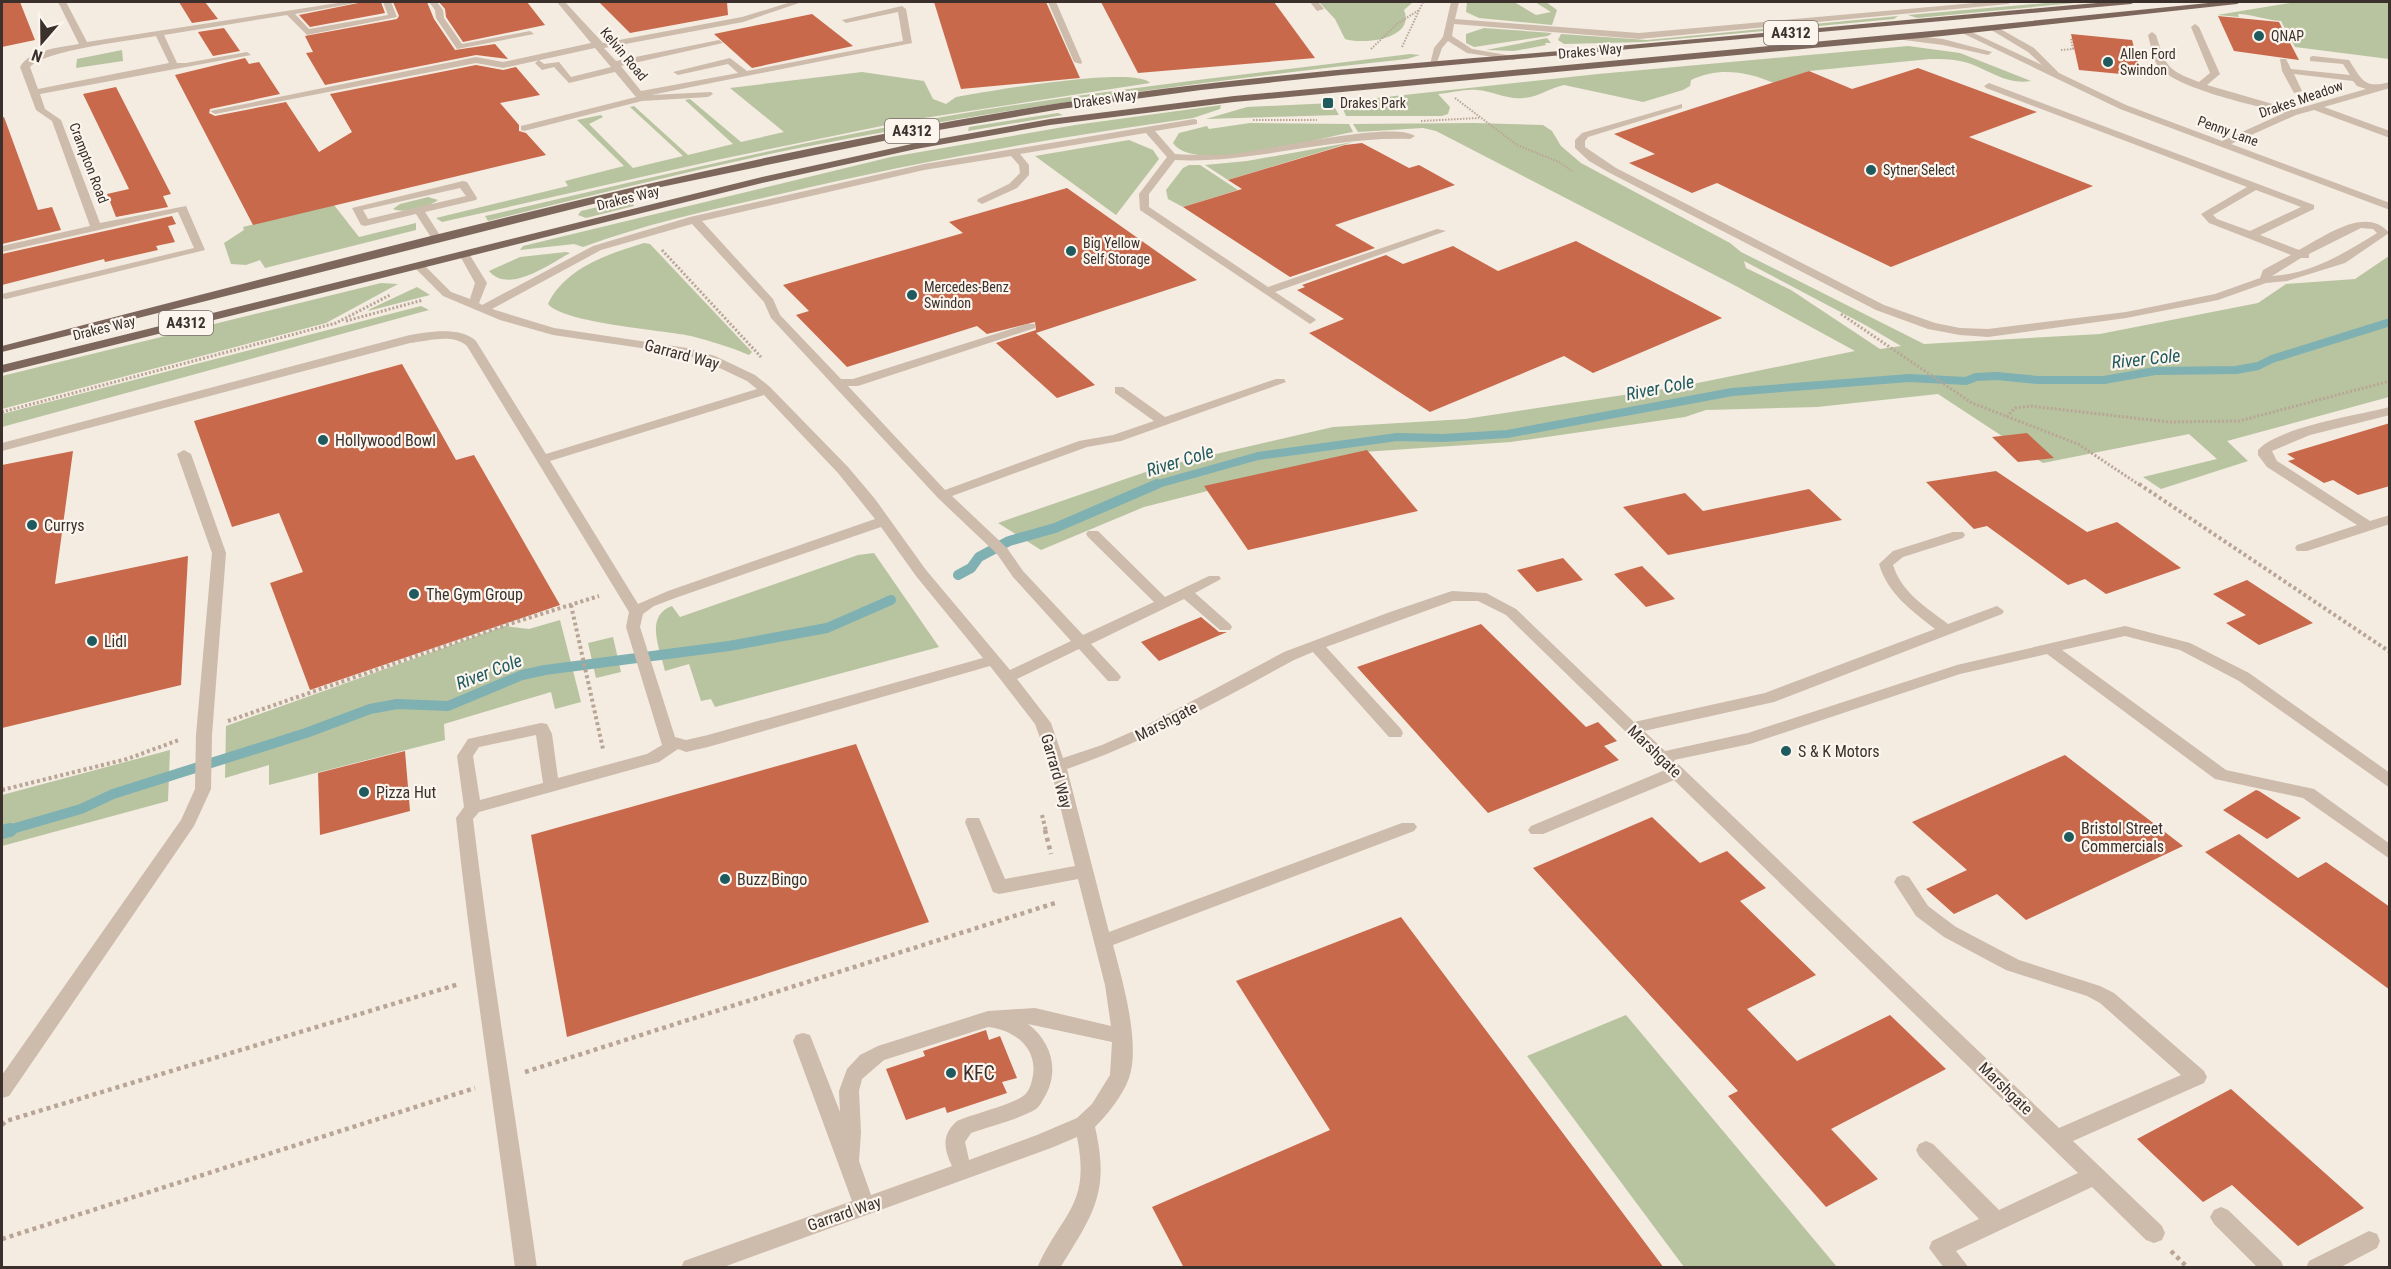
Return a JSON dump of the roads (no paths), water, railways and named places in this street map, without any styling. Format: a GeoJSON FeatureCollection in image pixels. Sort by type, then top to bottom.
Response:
{"type":"FeatureCollection","features":[{"type":"Feature","properties":{"kind":"main road","name":"Drakes Way"},"geometry":{"type":"LineString","coordinates":[[2,349],[741,166],[921,129],[1143,95],[1433,63],[2132,2]]}},
{"type":"Feature","properties":{"kind":"main road","name":"Drakes Way"},"geometry":{"type":"LineString","coordinates":[[2,369],[827,165],[1040,124],[1222,100],[1962,31],[2237,2]]}},
{"type":"Feature","properties":{"kind":"main road"},"geometry":{"type":"LineString","coordinates":[[1962,31],[1961,18],[1992,28]]}},
{"type":"Feature","properties":{"kind":"main road"},"geometry":{"type":"LineString","coordinates":[[1433,63],[1460,70],[1554,63],[1622,63]]}},
{"type":"Feature","properties":{"kind":"main road"},"geometry":{"type":"LineString","coordinates":[[452,236],[464,254]]}},
{"type":"Feature","properties":{"kind":"main road"},"geometry":{"type":"LineString","coordinates":[[408,247],[418,265]]}},
{"type":"Feature","properties":{"kind":"street"},"geometry":{"type":"LineString","coordinates":[[62,2],[85,46]]}},
{"type":"Feature","properties":{"kind":"street","name":"Crampton Road"},"geometry":{"type":"LineString","coordinates":[[96,227],[56,120],[41,110],[25,67],[27,63],[42,56],[85,46],[246,17],[357,2]]}},
{"type":"Feature","properties":{"kind":"street"},"geometry":{"type":"LineString","coordinates":[[290,12],[307,32],[393,17],[387,2]]}},
{"type":"Feature","properties":{"kind":"street"},"geometry":{"type":"LineString","coordinates":[[433,2],[439,10],[440,18],[460,47],[530,34]]}},
{"type":"Feature","properties":{"kind":"street","name":"Kelvin Road"},"geometry":{"type":"LineString","coordinates":[[561,2],[641,96]]}},
{"type":"Feature","properties":{"kind":"street"},"geometry":{"type":"LineString","coordinates":[[215,111],[477,60],[503,65],[743,19],[798,2]]}},
{"type":"Feature","properties":{"kind":"street"},"geometry":{"type":"LineString","coordinates":[[1052,2],[1078,62]]}},
{"type":"Feature","properties":{"kind":"street"},"geometry":{"type":"LineString","coordinates":[[1314,2],[1320,9]]}},
{"type":"Feature","properties":{"kind":"street"},"geometry":{"type":"LineString","coordinates":[[1433,63],[1438,48],[1447,37],[1455,2]]}},
{"type":"Feature","properties":{"kind":"street","name":"Drakes Way"},"geometry":{"type":"LineString","coordinates":[[1450,21],[1639,36],[2008,2]]}},
{"type":"Feature","properties":{"kind":"street"},"geometry":{"type":"LineString","coordinates":[[524,128],[641,96],[744,73],[908,43],[903,9],[846,20]]}},
{"type":"Feature","properties":{"kind":"street"},"geometry":{"type":"LineString","coordinates":[[2196,27],[2215,74],[2201,85]]}},
{"type":"Feature","properties":{"kind":"street","name":"Penny Lane"},"geometry":{"type":"LineString","coordinates":[[1992,28],[2037,54],[2059,78]]}},
{"type":"Feature","properties":{"kind":"street","name":"Penny Lane"},"geometry":{"type":"LineString","coordinates":[[1962,31],[2014,58],[2123,106],[2390,207]]}},
{"type":"Feature","properties":{"kind":"street"},"geometry":{"type":"LineString","coordinates":[[159,33],[174,65]]}},
{"type":"Feature","properties":{"kind":"street"},"geometry":{"type":"LineString","coordinates":[[2152,35],[2162,65],[2201,85],[2293,113]]}},
{"type":"Feature","properties":{"kind":"street"},"geometry":{"type":"LineString","coordinates":[[1447,37],[1474,52],[1514,57]]}},
{"type":"Feature","properties":{"kind":"street","name":"Penny Lane"},"geometry":{"type":"LineString","coordinates":[[1899,37],[1943,42],[2014,58]]}},
{"type":"Feature","properties":{"kind":"street"},"geometry":{"type":"LineString","coordinates":[[534,58],[542,67],[556,64],[569,80],[617,66],[719,43]]}},
{"type":"Feature","properties":{"kind":"street"},"geometry":{"type":"LineString","coordinates":[[34,92],[174,65],[186,66],[247,55]]}},
{"type":"Feature","properties":{"kind":"street"},"geometry":{"type":"LineString","coordinates":[[662,55],[681,75],[730,60],[744,73]]}},
{"type":"Feature","properties":{"kind":"street"},"geometry":{"type":"LineString","coordinates":[[2313,59],[2346,62],[2360,84],[2375,89]]}},
{"type":"Feature","properties":{"kind":"street"},"geometry":{"type":"LineString","coordinates":[[2283,61],[2297,91]]}},
{"type":"Feature","properties":{"kind":"street"},"geometry":{"type":"LineString","coordinates":[[2287,71],[2355,78]]}},
{"type":"Feature","properties":{"kind":"street","name":"Drakes Meadow"},"geometry":{"type":"LineString","coordinates":[[2222,144],[2293,113],[2390,84]]}},
{"type":"Feature","properties":{"kind":"street"},"geometry":{"type":"LineString","coordinates":[[1989,86],[2310,207],[2250,235]]}},
{"type":"Feature","properties":{"kind":"street"},"geometry":{"type":"LineString","coordinates":[[641,96],[708,94]]}},
{"type":"Feature","properties":{"kind":"street"},"geometry":{"type":"LineString","coordinates":[[1679,106],[1585,135],[1580,140],[1580,148],[1603,165],[1815,275],[1913,321],[1963,333],[2028,328],[2170,308],[2218,297],[2265,280],[2283,279],[2334,262],[2381,238],[2384,233],[2380,224],[2354,227],[2267,272],[2265,280]]}},
{"type":"Feature","properties":{"kind":"street"},"geometry":{"type":"LineString","coordinates":[[2315,107],[2390,135]]}},
{"type":"Feature","properties":{"kind":"street"},"geometry":{"type":"LineString","coordinates":[[479,306],[597,248],[694,219],[914,169],[1194,122]]}},
{"type":"Feature","properties":{"kind":"street"},"geometry":{"type":"LineString","coordinates":[[1148,129],[1172,157],[1220,159],[1366,135],[1410,136]]}},
{"type":"Feature","properties":{"kind":"street"},"geometry":{"type":"LineString","coordinates":[[982,201],[1013,186],[1025,173],[1024,165],[1012,151]]}},
{"type":"Feature","properties":{"kind":"street"},"geometry":{"type":"LineString","coordinates":[[1172,157],[1144,194],[1144,208],[1310,321]]}},
{"type":"Feature","properties":{"kind":"street"},"geometry":{"type":"LineString","coordinates":[[463,184],[472,198],[419,210],[365,223],[357,208],[463,184]]}},
{"type":"Feature","properties":{"kind":"street"},"geometry":{"type":"LineString","coordinates":[[2256,186],[2206,214],[2213,221],[2298,254],[2334,262]]}},
{"type":"Feature","properties":{"kind":"street","name":"Crampton Road"},"geometry":{"type":"LineString","coordinates":[[2,249],[182,208],[200,250],[6,296]]}},
{"type":"Feature","properties":{"kind":"street"},"geometry":{"type":"LineString","coordinates":[[419,210],[438,240]]}},
{"type":"Feature","properties":{"kind":"street"},"geometry":{"type":"LineString","coordinates":[[694,219],[769,301],[775,316],[943,495],[1002,551],[1018,574],[1113,677]]}},
{"type":"Feature","properties":{"kind":"street"},"geometry":{"type":"LineString","coordinates":[[1266,291],[1441,231]]}},
{"type":"Feature","properties":{"kind":"street"},"geometry":{"type":"LineString","coordinates":[[464,254],[481,283],[479,306]]}},
{"type":"Feature","properties":{"kind":"street","name":"Garrard Way"},"geometry":{"type":"LineString","coordinates":[[418,265],[447,294],[542,329],[683,351],[734,368],[766,390],[836,462],[884,521],[921,573],[1008,676],[1043,723],[1058,766],[1114,985],[1121,1036],[1120,1076],[1099,1110],[1084,1124],[1044,1142],[692,1268]]}},
{"type":"Feature","properties":{"kind":"street"},"geometry":{"type":"LineString","coordinates":[[837,382],[854,383],[1031,326]]}},
{"type":"Feature","properties":{"kind":"street"},"geometry":{"type":"LineString","coordinates":[[2,447],[410,339],[448,335],[465,338],[472,344],[636,612],[633,627],[664,735],[675,744],[686,746],[708,741],[994,660]]}},
{"type":"Feature","properties":{"kind":"street"},"geometry":{"type":"LineString","coordinates":[[943,495],[1084,444],[1116,438],[1280,382]]}},
{"type":"Feature","properties":{"kind":"street"},"geometry":{"type":"LineString","coordinates":[[542,459],[766,390]]}},
{"type":"Feature","properties":{"kind":"street"},"geometry":{"type":"LineString","coordinates":[[1119,390],[1163,421]]}},
{"type":"Feature","properties":{"kind":"street"},"geometry":{"type":"LineString","coordinates":[[2368,526],[2272,464],[2265,455],[2265,450],[2301,434],[2390,411]]}},
{"type":"Feature","properties":{"kind":"street"},"geometry":{"type":"LineString","coordinates":[[2,1090],[188,822],[203,789],[205,732],[219,553],[184,454]]}},
{"type":"Feature","properties":{"kind":"street"},"geometry":{"type":"LineString","coordinates":[[2302,548],[2390,519]]}},
{"type":"Feature","properties":{"kind":"street"},"geometry":{"type":"LineString","coordinates":[[636,612],[660,599],[884,521]]}},
{"type":"Feature","properties":{"kind":"street"},"geometry":{"type":"LineString","coordinates":[[1093,534],[1163,603]]}},
{"type":"Feature","properties":{"kind":"street"},"geometry":{"type":"LineString","coordinates":[[1946,630],[1905,596],[1889,577],[1886,564],[1898,554],[1958,535]]}},
{"type":"Feature","properties":{"kind":"street"},"geometry":{"type":"LineString","coordinates":[[1008,676],[1214,579]]}},
{"type":"Feature","properties":{"kind":"street"},"geometry":{"type":"LineString","coordinates":[[1186,593],[1225,627]]}},
{"type":"Feature","properties":{"kind":"street","name":"Marshgate"},"geometry":{"type":"LineString","coordinates":[[1058,766],[1108,749],[1153,729],[1239,681],[1315,645],[1452,596],[1481,596],[1511,612],[2154,1233]]}},
{"type":"Feature","properties":{"kind":"street"},"geometry":{"type":"LineString","coordinates":[[1631,728],[1768,698],[1998,611]]}},
{"type":"Feature","properties":{"kind":"street"},"geometry":{"type":"LineString","coordinates":[[1661,757],[1750,738],[1957,670],[2125,631],[2185,646],[2244,677],[2390,782]]}},
{"type":"Feature","properties":{"kind":"street"},"geometry":{"type":"LineString","coordinates":[[1315,645],[1395,733]]}},
{"type":"Feature","properties":{"kind":"street"},"geometry":{"type":"LineString","coordinates":[[2050,650],[2221,775],[2308,793],[2390,853]]}},
{"type":"Feature","properties":{"kind":"street"},"geometry":{"type":"LineString","coordinates":[[473,808],[465,756],[474,743],[541,728],[544,734],[551,784]]}},
{"type":"Feature","properties":{"kind":"street"},"geometry":{"type":"LineString","coordinates":[[526,1268],[464,836],[464,818],[473,808],[551,784],[608,771],[658,756],[675,744]]}},
{"type":"Feature","properties":{"kind":"street"},"geometry":{"type":"LineString","coordinates":[[1537,830],[1677,772]]}},
{"type":"Feature","properties":{"kind":"street"},"geometry":{"type":"LineString","coordinates":[[973,822],[999,886],[1085,871]]}},
{"type":"Feature","properties":{"kind":"street"},"geometry":{"type":"LineString","coordinates":[[1102,942],[1408,827]]}},
{"type":"Feature","properties":{"kind":"street"},"geometry":{"type":"LineString","coordinates":[[1903,882],[1922,911],[1934,922],[2013,965],[2093,991],[2107,998],[2197,1077],[2058,1138]]}},
{"type":"Feature","properties":{"kind":"street"},"geometry":{"type":"LineString","coordinates":[[850,1158],[851,1126],[847,1088],[865,1061],[878,1054],[988,1019],[1035,1016],[1121,1036]]}},
{"type":"Feature","properties":{"kind":"street"},"geometry":{"type":"LineString","coordinates":[[964,1171],[953,1144],[957,1131],[963,1126],[1031,1102],[1044,1080],[1045,1062],[1030,1035],[1014,1024],[998,1019]]}},
{"type":"Feature","properties":{"kind":"street"},"geometry":{"type":"LineString","coordinates":[[803,1041],[828,1111],[850,1158],[864,1207]]}},
{"type":"Feature","properties":{"kind":"street"},"geometry":{"type":"LineString","coordinates":[[1048,1268],[1088,1195],[1092,1177],[1091,1156],[1084,1124]]}},
{"type":"Feature","properties":{"kind":"street"},"geometry":{"type":"LineString","coordinates":[[1926,1150],[1996,1222]]}},
{"type":"Feature","properties":{"kind":"street"},"geometry":{"type":"LineString","coordinates":[[1958,1268],[1940,1248],[2096,1175]]}},
{"type":"Feature","properties":{"kind":"street"},"geometry":{"type":"LineString","coordinates":[[2221,1217],[2272,1268]]}},
{"type":"Feature","properties":{"kind":"street"},"geometry":{"type":"LineString","coordinates":[[2317,1268],[2369,1240]]}},
{"type":"Feature","properties":{"kind":"waterway","name":"River Cole"},"geometry":{"type":"LineString","coordinates":[[1155,485],[1258,456],[1397,437],[1443,438],[1507,434],[1732,392],[1909,378],[1966,381],[1976,377],[1997,376],[2038,380],[2104,380],[2155,371],[2236,370],[2258,366],[2272,359],[2390,322]]}},
{"type":"Feature","properties":{"kind":"waterway","name":"River Cole"},"geometry":{"type":"LineString","coordinates":[[958,575],[971,568],[979,557],[1009,541],[1055,528],[1155,485]]}},
{"type":"Feature","properties":{"kind":"waterway","name":"River Cole"},"geometry":{"type":"LineString","coordinates":[[1151,486],[1155,485]]}},
{"type":"Feature","properties":{"kind":"waterway","name":"River Cole"},"geometry":{"type":"LineString","coordinates":[[5,831],[81,809],[113,794],[306,733],[370,709],[397,704],[448,706],[522,675],[545,670],[729,646],[827,628],[891,600]]}},
{"type":"Feature","properties":{"kind":"waterway","name":"River Cole"},"geometry":{"type":"LineString","coordinates":[[2,832],[10,830]]}},
{"type":"Feature","properties":{"kind":"place","name":"QNAP"},"geometry":{"type":"Point","coordinates":[2259,36]}},
{"type":"Feature","properties":{"kind":"place","name":"Allen Ford Swindon"},"geometry":{"type":"Point","coordinates":[2108,62]}},
{"type":"Feature","properties":{"kind":"place","name":"Drakes Park"},"geometry":{"type":"Point","coordinates":[1328,103]}},
{"type":"Feature","properties":{"kind":"place","name":"Sytner Select"},"geometry":{"type":"Point","coordinates":[1871,170]}},
{"type":"Feature","properties":{"kind":"place","name":"Big Yellow Self Storage"},"geometry":{"type":"Point","coordinates":[1071,251]}},
{"type":"Feature","properties":{"kind":"place","name":"Mercedes-Benz Swindon"},"geometry":{"type":"Point","coordinates":[912,295]}},
{"type":"Feature","properties":{"kind":"place","name":"Hollywood Bowl"},"geometry":{"type":"Point","coordinates":[323,440]}},
{"type":"Feature","properties":{"kind":"place","name":"Currys"},"geometry":{"type":"Point","coordinates":[32,525]}},
{"type":"Feature","properties":{"kind":"place","name":"The Gym Group"},"geometry":{"type":"Point","coordinates":[414,594]}},
{"type":"Feature","properties":{"kind":"place","name":"Lidl"},"geometry":{"type":"Point","coordinates":[92,641]}},
{"type":"Feature","properties":{"kind":"place","name":"S & K Motors"},"geometry":{"type":"Point","coordinates":[1786,751]}},
{"type":"Feature","properties":{"kind":"place","name":"Pizza Hut"},"geometry":{"type":"Point","coordinates":[364,792]}},
{"type":"Feature","properties":{"kind":"place","name":"Bristol Street Commercials"},"geometry":{"type":"Point","coordinates":[2069,837]}},
{"type":"Feature","properties":{"kind":"place","name":"Buzz Bingo"},"geometry":{"type":"Point","coordinates":[725,879]}},
{"type":"Feature","properties":{"kind":"place","name":"KFC"},"geometry":{"type":"Point","coordinates":[951,1073]}}]}
